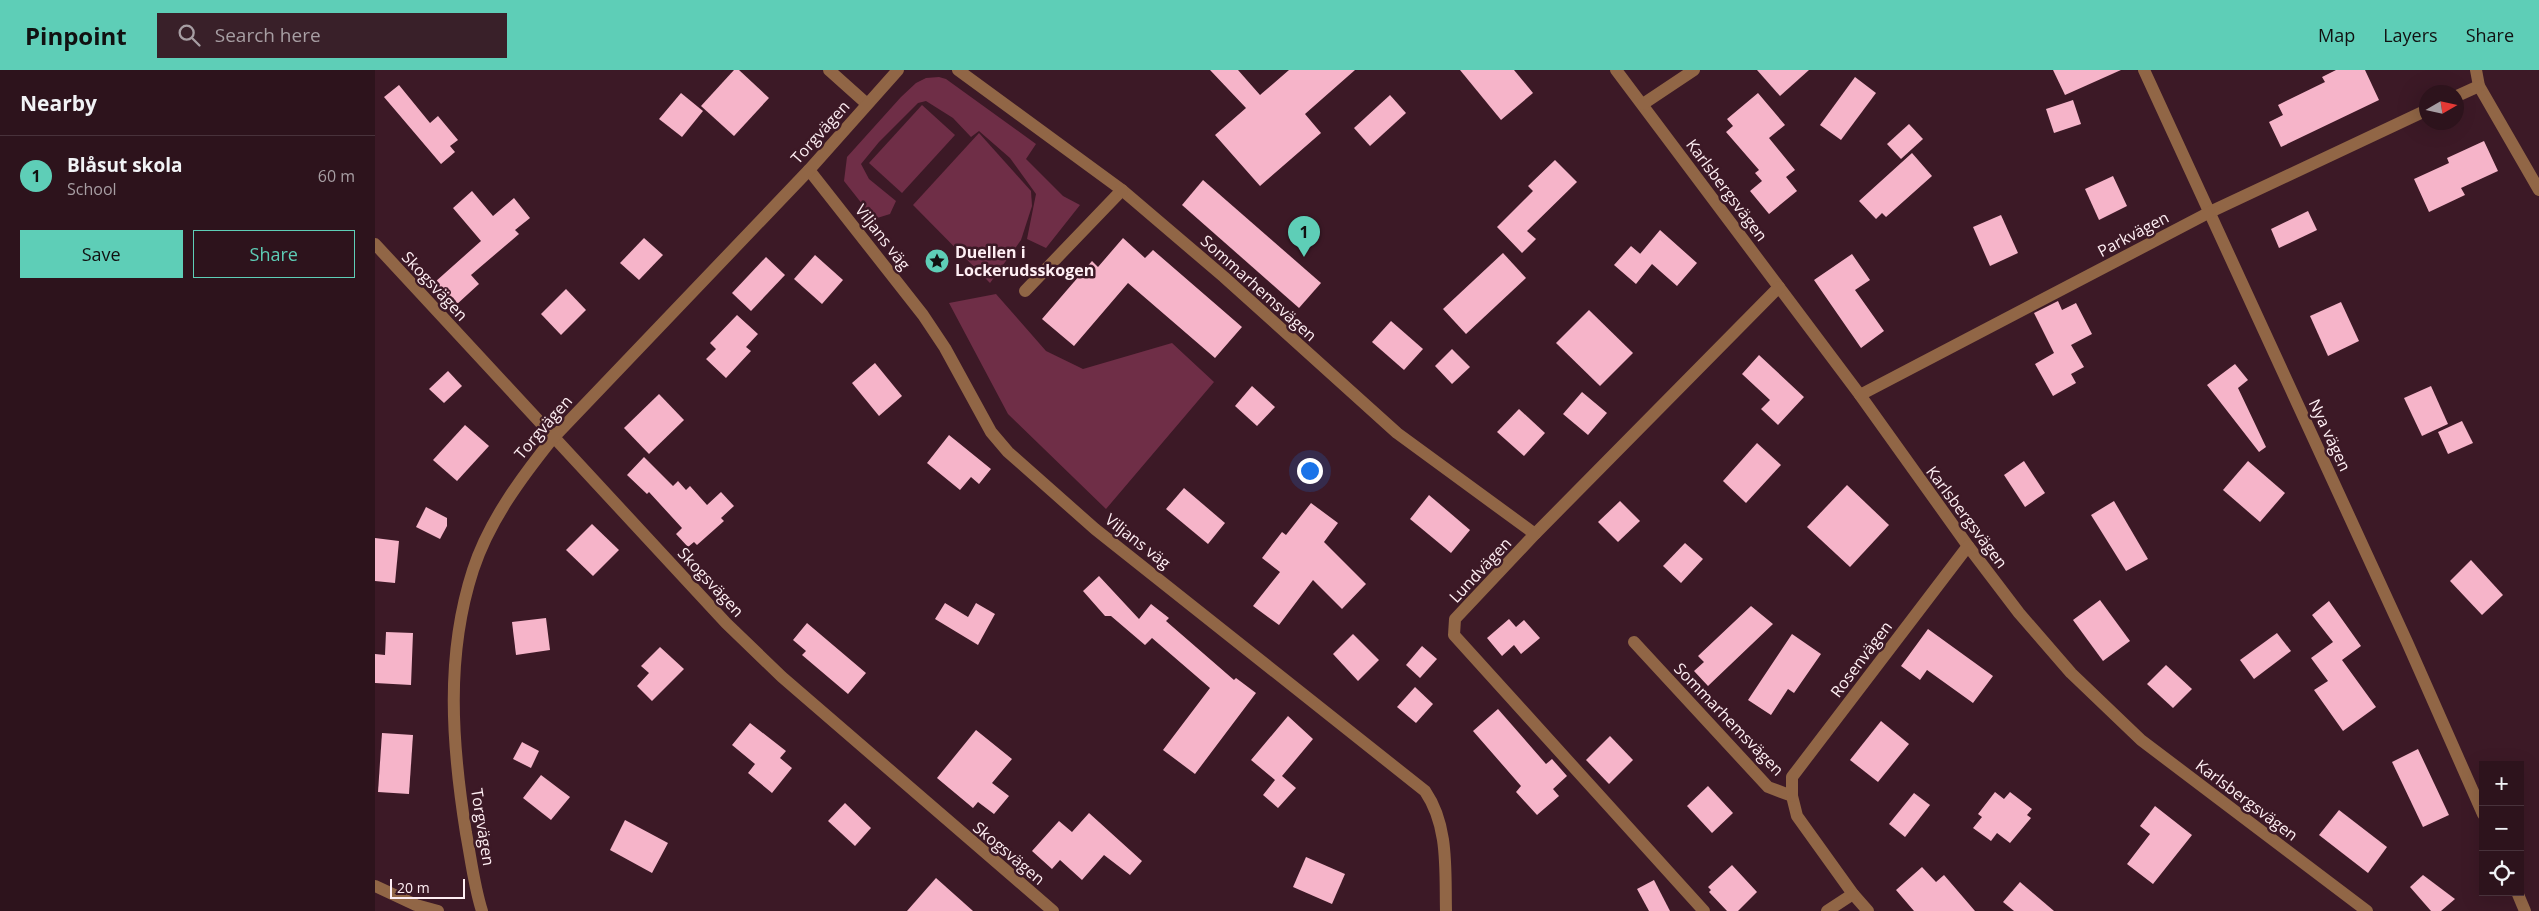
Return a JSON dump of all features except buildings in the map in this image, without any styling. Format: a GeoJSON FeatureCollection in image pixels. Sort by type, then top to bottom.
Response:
{"type":"FeatureCollection","features":[{"type":"Feature","properties":{"kind":"street"},"geometry":{"type":"LineString","coordinates":[[829,70],[867,104]]}},
{"type":"Feature","properties":{"kind":"street","name":"Torgvägen"},"geometry":{"type":"LineString","coordinates":[[482,911],[464,818],[455,753],[453,701],[455,654],[461,613],[474,569],[491,529],[517,484],[553,438],[809,170],[898,70]]}},
{"type":"Feature","properties":{"kind":"street","name":"Sommarhemsvägen"},"geometry":{"type":"LineString","coordinates":[[958,70],[1122,190],[1224,277],[1397,433],[1535,534]]}},
{"type":"Feature","properties":{"kind":"street","name":"Karlsbergsvägen"},"geometry":{"type":"LineString","coordinates":[[1616,70],[1860,395],[1967,546],[2019,613],[2071,673],[2141,740],[2367,911]]}},
{"type":"Feature","properties":{"kind":"street"},"geometry":{"type":"LineString","coordinates":[[1643,104],[1694,70]]}},
{"type":"Feature","properties":{"kind":"street","name":"Nya vägen"},"geometry":{"type":"LineString","coordinates":[[2144,70],[2407,642],[2479,806]]}},
{"type":"Feature","properties":{"kind":"street"},"geometry":{"type":"LineString","coordinates":[[2475,70],[2479,86],[2539,190]]}},
{"type":"Feature","properties":{"kind":"street"},"geometry":{"type":"LineString","coordinates":[[2464,93],[2479,86]]}},
{"type":"Feature","properties":{"kind":"street","name":"Parkvägen"},"geometry":{"type":"LineString","coordinates":[[1860,395],[2210,212],[2419,114]]}},
{"type":"Feature","properties":{"kind":"street","name":"Viljans väg"},"geometry":{"type":"LineString","coordinates":[[809,170],[923,315],[945,348],[991,432],[1007,452],[1095,529],[1425,791],[1439,817],[1445,850],[1446,911]]}},
{"type":"Feature","properties":{"kind":"street"},"geometry":{"type":"LineString","coordinates":[[1025,291],[1122,190]]}},
{"type":"Feature","properties":{"kind":"street","name":"Skogsvägen"},"geometry":{"type":"LineString","coordinates":[[375,244],[726,623],[782,677],[1053,911]]}},
{"type":"Feature","properties":{"kind":"street","name":"Lundvägen"},"geometry":{"type":"LineString","coordinates":[[1704,911],[1454,635],[1453,627],[1455,619],[1535,534],[1779,286]]}},
{"type":"Feature","properties":{"kind":"street","name":"Rosenvägen"},"geometry":{"type":"LineString","coordinates":[[1792,796],[1792,776],[1967,546]]}},
{"type":"Feature","properties":{"kind":"street","name":"Sommarhemsvägen"},"geometry":{"type":"LineString","coordinates":[[1634,642],[1768,787],[1792,796]]}},
{"type":"Feature","properties":{"kind":"street"},"geometry":{"type":"LineString","coordinates":[[1792,796],[1797,816],[1853,894],[1868,911]]}},
{"type":"Feature","properties":{"kind":"street"},"geometry":{"type":"LineString","coordinates":[[375,886],[416,905],[438,911]]}},
{"type":"Feature","properties":{"kind":"street"},"geometry":{"type":"LineString","coordinates":[[1827,911],[1853,894]]}},
{"type":"Feature","properties":{"kind":"street"},"geometry":{"type":"LineString","coordinates":[[2519,896],[2525,911]]}},
{"type":"Feature","properties":{"kind":"shaded area"},"geometry":{"type":"Polygon","coordinates":[[[939,77],[946,79],[1036,144],[1026,159],[1063,196],[1080,205],[1046,248],[1027,239],[1036,194],[1010,158],[979,131],[971,137],[953,118],[926,101],[918,103],[879,142],[861,164],[869,179],[896,201],[890,214],[874,219],[844,181],[847,157],[901,97],[916,83],[926,78],[939,77]]]}},
{"type":"Feature","properties":{"kind":"shaded area"},"geometry":{"type":"Polygon","coordinates":[[[922,105],[955,135],[902,193],[869,163],[922,105]]]}},
{"type":"Feature","properties":{"kind":"shaded area"},"geometry":{"type":"Polygon","coordinates":[[[979,133],[1031,191],[1032,206],[1021,240],[990,283],[913,205],[979,133]]]}},
{"type":"Feature","properties":{"kind":"shaded area"},"geometry":{"type":"Polygon","coordinates":[[[996,294],[1046,351],[1083,369],[1172,343],[1214,382],[1106,509],[1008,414],[949,303],[996,294]]]}},
{"type":"Feature","properties":{"kind":"place","name":"Blåsut skola"},"geometry":{"type":"Point","coordinates":[1304,257]}},
{"type":"Feature","properties":{"kind":"place","name":"Duellen i Lockerudsskogen"},"geometry":{"type":"Point","coordinates":[937,261]}}]}
